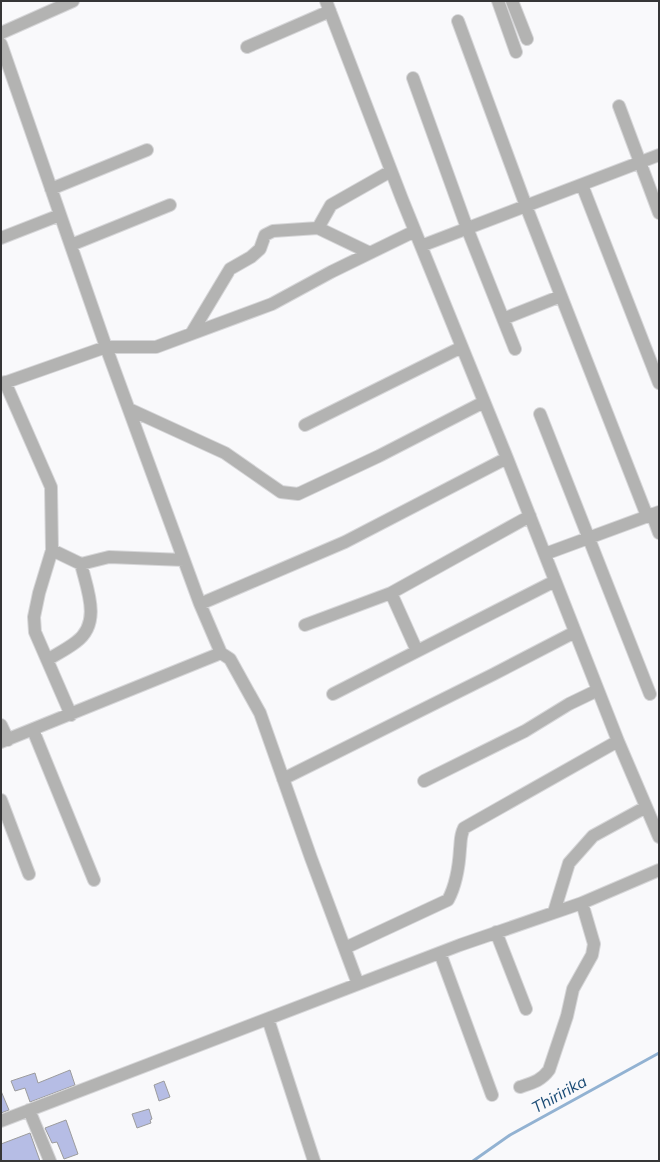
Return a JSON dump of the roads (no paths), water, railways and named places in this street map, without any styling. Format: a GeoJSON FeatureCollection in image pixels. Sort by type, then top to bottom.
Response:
{"type":"FeatureCollection","features":[{"type":"Feature","properties":{"kind":"street"},"geometry":{"type":"LineString","coordinates":[[1,33],[73,1]]}},
{"type":"Feature","properties":{"kind":"street"},"geometry":{"type":"LineString","coordinates":[[498,1],[516,52]]}},
{"type":"Feature","properties":{"kind":"street"},"geometry":{"type":"LineString","coordinates":[[512,1],[527,39]]}},
{"type":"Feature","properties":{"kind":"street"},"geometry":{"type":"LineString","coordinates":[[247,46],[328,6],[391,171],[507,458],[618,741],[659,837]]}},
{"type":"Feature","properties":{"kind":"street"},"geometry":{"type":"LineString","coordinates":[[458,21],[526,206],[561,296],[659,533]]}},
{"type":"Feature","properties":{"kind":"street"},"geometry":{"type":"LineString","coordinates":[[1,44],[106,347],[200,604],[220,653],[230,659],[260,713],[358,984]]}},
{"type":"Feature","properties":{"kind":"street"},"geometry":{"type":"LineString","coordinates":[[413,78],[467,228],[515,349]]}},
{"type":"Feature","properties":{"kind":"street"},"geometry":{"type":"LineString","coordinates":[[619,106],[639,163],[659,213]]}},
{"type":"Feature","properties":{"kind":"street"},"geometry":{"type":"LineString","coordinates":[[51,189],[147,150]]}},
{"type":"Feature","properties":{"kind":"street"},"geometry":{"type":"LineString","coordinates":[[421,246],[659,156]]}},
{"type":"Feature","properties":{"kind":"street"},"geometry":{"type":"LineString","coordinates":[[318,228],[331,205],[391,171]]}},
{"type":"Feature","properties":{"kind":"street"},"geometry":{"type":"LineString","coordinates":[[582,185],[659,383]]}},
{"type":"Feature","properties":{"kind":"street"},"geometry":{"type":"LineString","coordinates":[[71,245],[170,205]]}},
{"type":"Feature","properties":{"kind":"street"},"geometry":{"type":"LineString","coordinates":[[1,238],[60,215]]}},
{"type":"Feature","properties":{"kind":"street"},"geometry":{"type":"LineString","coordinates":[[191,334],[230,269],[251,257],[260,249],[265,235],[273,231],[318,228],[370,253]]}},
{"type":"Feature","properties":{"kind":"street"},"geometry":{"type":"LineString","coordinates":[[71,715],[35,632],[34,617],[52,550],[52,487],[3,383],[106,347],[156,346],[191,334],[272,304],[415,231]]}},
{"type":"Feature","properties":{"kind":"street"},"geometry":{"type":"LineString","coordinates":[[503,319],[561,296]]}},
{"type":"Feature","properties":{"kind":"street"},"geometry":{"type":"LineString","coordinates":[[305,425],[462,347]]}},
{"type":"Feature","properties":{"kind":"street"},"geometry":{"type":"LineString","coordinates":[[129,409],[225,453],[281,492],[298,494],[379,456],[484,402]]}},
{"type":"Feature","properties":{"kind":"street"},"geometry":{"type":"LineString","coordinates":[[540,414],[590,537],[650,694]]}},
{"type":"Feature","properties":{"kind":"street"},"geometry":{"type":"LineString","coordinates":[[200,604],[345,542],[507,458]]}},
{"type":"Feature","properties":{"kind":"street"},"geometry":{"type":"LineString","coordinates":[[545,554],[652,514]]}},
{"type":"Feature","properties":{"kind":"street"},"geometry":{"type":"LineString","coordinates":[[305,625],[391,593],[530,516]]}},
{"type":"Feature","properties":{"kind":"street"},"geometry":{"type":"LineString","coordinates":[[52,550],[81,564],[109,557],[184,560]]}},
{"type":"Feature","properties":{"kind":"street"},"geometry":{"type":"LineString","coordinates":[[47,660],[78,641],[89,625],[92,610],[81,564]]}},
{"type":"Feature","properties":{"kind":"street"},"geometry":{"type":"LineString","coordinates":[[333,694],[555,581]]}},
{"type":"Feature","properties":{"kind":"street"},"geometry":{"type":"LineString","coordinates":[[391,593],[417,651]]}},
{"type":"Feature","properties":{"kind":"street"},"geometry":{"type":"LineString","coordinates":[[283,779],[488,678],[575,632]]}},
{"type":"Feature","properties":{"kind":"street"},"geometry":{"type":"LineString","coordinates":[[1,725],[4,741],[71,715],[220,653]]}},
{"type":"Feature","properties":{"kind":"street"},"geometry":{"type":"LineString","coordinates":[[424,781],[525,731],[569,704],[598,690]]}},
{"type":"Feature","properties":{"kind":"street"},"geometry":{"type":"LineString","coordinates":[[33,730],[94,880]]}},
{"type":"Feature","properties":{"kind":"street"},"geometry":{"type":"LineString","coordinates":[[345,948],[448,900],[454,889],[460,838],[464,828],[618,741]]}},
{"type":"Feature","properties":{"kind":"street"},"geometry":{"type":"LineString","coordinates":[[1,800],[29,874]]}},
{"type":"Feature","properties":{"kind":"street"},"geometry":{"type":"LineString","coordinates":[[554,912],[569,863],[593,836],[646,807]]}},
{"type":"Feature","properties":{"kind":"street"},"geometry":{"type":"LineString","coordinates":[[1,1121],[440,953],[496,932],[582,903],[659,870]]}},
{"type":"Feature","properties":{"kind":"street"},"geometry":{"type":"LineString","coordinates":[[520,1087],[538,1081],[544,1077],[549,1070],[567,1016],[573,989],[592,955],[594,944],[593,935],[582,903]]}},
{"type":"Feature","properties":{"kind":"street"},"geometry":{"type":"LineString","coordinates":[[496,932],[526,1009]]}},
{"type":"Feature","properties":{"kind":"street"},"geometry":{"type":"LineString","coordinates":[[440,953],[492,1095]]}},
{"type":"Feature","properties":{"kind":"street"},"geometry":{"type":"LineString","coordinates":[[268,1018],[314,1161]]}},
{"type":"Feature","properties":{"kind":"street"},"geometry":{"type":"LineString","coordinates":[[29,1110],[50,1161]]}},
{"type":"Feature","properties":{"kind":"waterway","name":"Thiririka"},"geometry":{"type":"LineString","coordinates":[[473,1161],[510,1135],[659,1053]]}}]}
